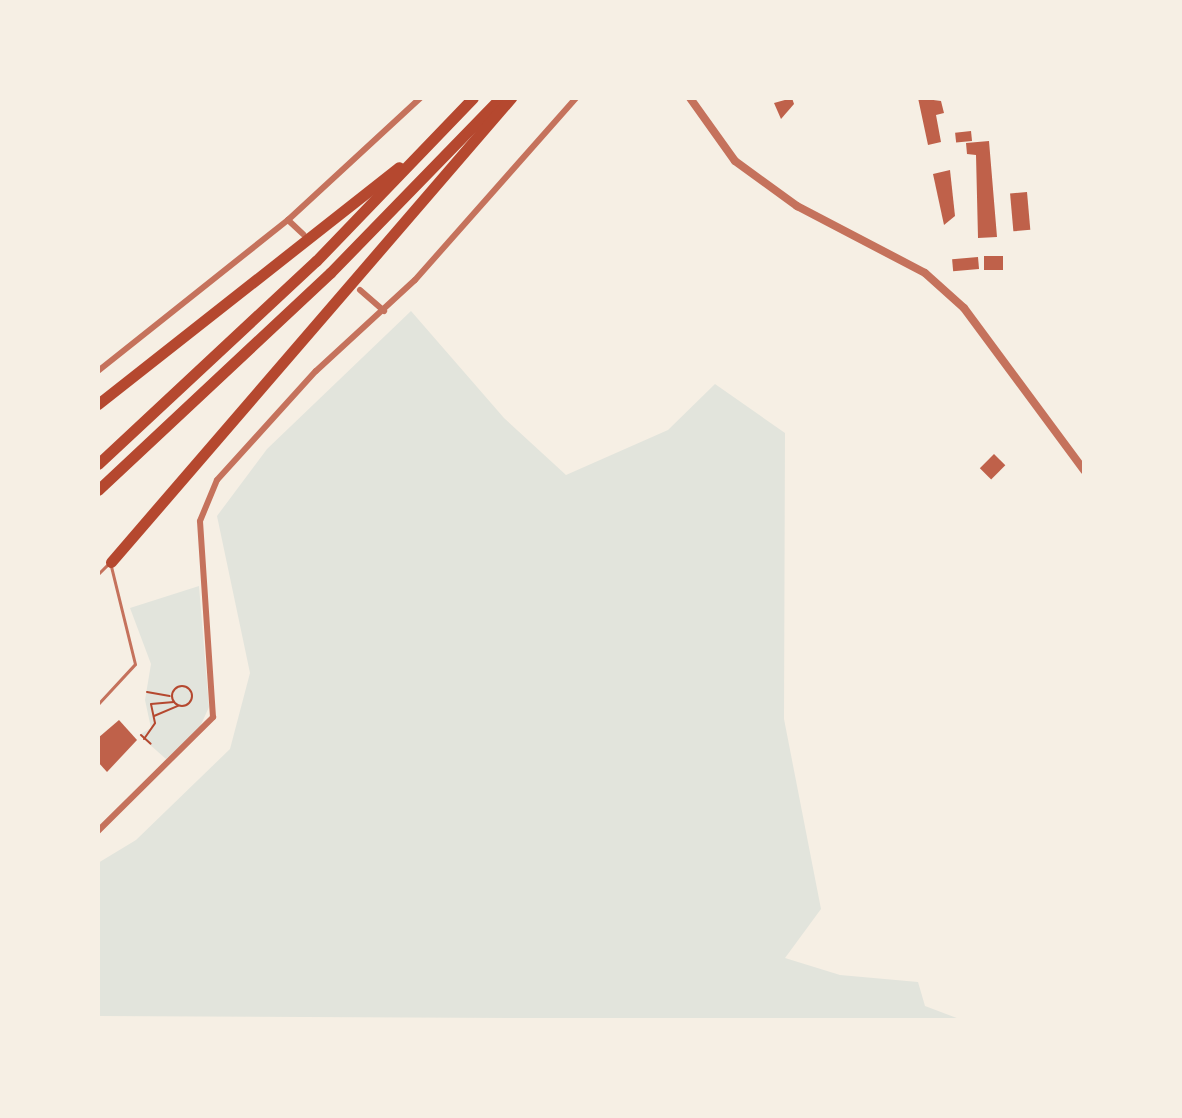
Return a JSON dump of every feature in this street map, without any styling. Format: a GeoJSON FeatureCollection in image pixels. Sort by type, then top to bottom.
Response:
{"type":"FeatureCollection","features":[{"type":"Feature","properties":{"kind":"highway"},"geometry":{"type":"LineString","coordinates":[[98,464],[450,124],[473,98]]}},
{"type":"Feature","properties":{"kind":"highway"},"geometry":{"type":"LineString","coordinates":[[98,490],[330,273],[500,98]]}},
{"type":"Feature","properties":{"kind":"highway"},"geometry":{"type":"LineString","coordinates":[[111,562],[511,98]]}},
{"type":"Feature","properties":{"kind":"highway"},"geometry":{"type":"LineString","coordinates":[[98,404],[450,124]]}},
{"type":"Feature","properties":{"kind":"street"},"geometry":{"type":"LineString","coordinates":[[98,371],[288,220],[420,98]]}},
{"type":"Feature","properties":{"kind":"street"},"geometry":{"type":"LineString","coordinates":[[98,831],[213,717],[204,500],[316,371],[384,311],[576,98]]}},
{"type":"Feature","properties":{"kind":"street"},"geometry":{"type":"LineString","coordinates":[[690,98],[735,161],[797,206],[925,273],[964,308],[1084,470]]}},
{"type":"Feature","properties":{"kind":"street"},"geometry":{"type":"LineString","coordinates":[[288,220],[303,234]]}},
{"type":"Feature","properties":{"kind":"street"},"geometry":{"type":"LineString","coordinates":[[360,290],[384,311]]}},
{"type":"Feature","properties":{"kind":"lane"},"geometry":{"type":"LineString","coordinates":[[98,574],[111,562],[135,664],[98,704]]}},
{"type":"Feature","properties":{"kind":"path"},"geometry":{"type":"LineString","coordinates":[[154,718],[178,705],[189,703],[191,690],[179,686],[172,696]]}},
{"type":"Feature","properties":{"kind":"path"},"geometry":{"type":"LineString","coordinates":[[147,692],[172,696]]}},
{"type":"Feature","properties":{"kind":"path"},"geometry":{"type":"LineString","coordinates":[[172,696],[178,705]]}},
{"type":"Feature","properties":{"kind":"path"},"geometry":{"type":"LineString","coordinates":[[144,739],[154,718],[151,704],[174,702]]}},
{"type":"Feature","properties":{"kind":"path"},"geometry":{"type":"LineString","coordinates":[[154,718],[163,715]]}},
{"type":"Feature","properties":{"kind":"path"},"geometry":{"type":"LineString","coordinates":[[141,735],[151,744]]}},
{"type":"Feature","properties":{"kind":"shaded area"},"geometry":{"type":"Polygon","coordinates":[[[411,311],[504,418],[566,475],[668,430],[715,384],[785,433],[784,719],[821,909],[785,958],[840,975],[918,982],[925,1006],[962,1020],[98,1016],[98,863],[136,840],[230,749],[250,673],[217,516],[267,449],[411,311]]]}},
{"type":"Feature","properties":{"kind":"shaded area"},"geometry":{"type":"Polygon","coordinates":[[[199,586],[209,707],[199,729],[166,759],[139,735],[151,728],[145,700],[151,664],[130,608],[199,586]]]}},
{"type":"Feature","properties":{"kind":"building"},"geometry":{"type":"Polygon","coordinates":[[[792,98],[794,104],[781,119],[774,103],[792,98]]]}},
{"type":"Feature","properties":{"kind":"building"},"geometry":{"type":"Polygon","coordinates":[[[918,98],[941,101],[944,113],[936,115],[941,142],[928,145],[918,98]]]}},
{"type":"Feature","properties":{"kind":"building"},"geometry":{"type":"Polygon","coordinates":[[[971,131],[972,141],[956,143],[955,133],[971,131]]]}},
{"type":"Feature","properties":{"kind":"building"},"geometry":{"type":"Polygon","coordinates":[[[989,141],[997,237],[978,238],[976,155],[967,154],[966,143],[989,141]]]}},
{"type":"Feature","properties":{"kind":"building"},"geometry":{"type":"Polygon","coordinates":[[[950,170],[955,216],[944,225],[933,174],[950,170]]]}},
{"type":"Feature","properties":{"kind":"building"},"geometry":{"type":"Polygon","coordinates":[[[1027,192],[1030,230],[1013,231],[1010,193],[1027,192]]]}},
{"type":"Feature","properties":{"kind":"building"},"geometry":{"type":"Polygon","coordinates":[[[984,256],[1003,256],[1003,270],[984,270],[984,256]]]}},
{"type":"Feature","properties":{"kind":"building"},"geometry":{"type":"Polygon","coordinates":[[[978,257],[979,269],[953,271],[952,259],[978,257]]]}},
{"type":"Feature","properties":{"kind":"building"},"geometry":{"type":"Polygon","coordinates":[[[994,454],[1005,465],[991,479],[980,468],[994,454]]]}},
{"type":"Feature","properties":{"kind":"building"},"geometry":{"type":"Polygon","coordinates":[[[119,720],[137,740],[107,772],[98,762],[98,738],[119,720]]]}}]}
